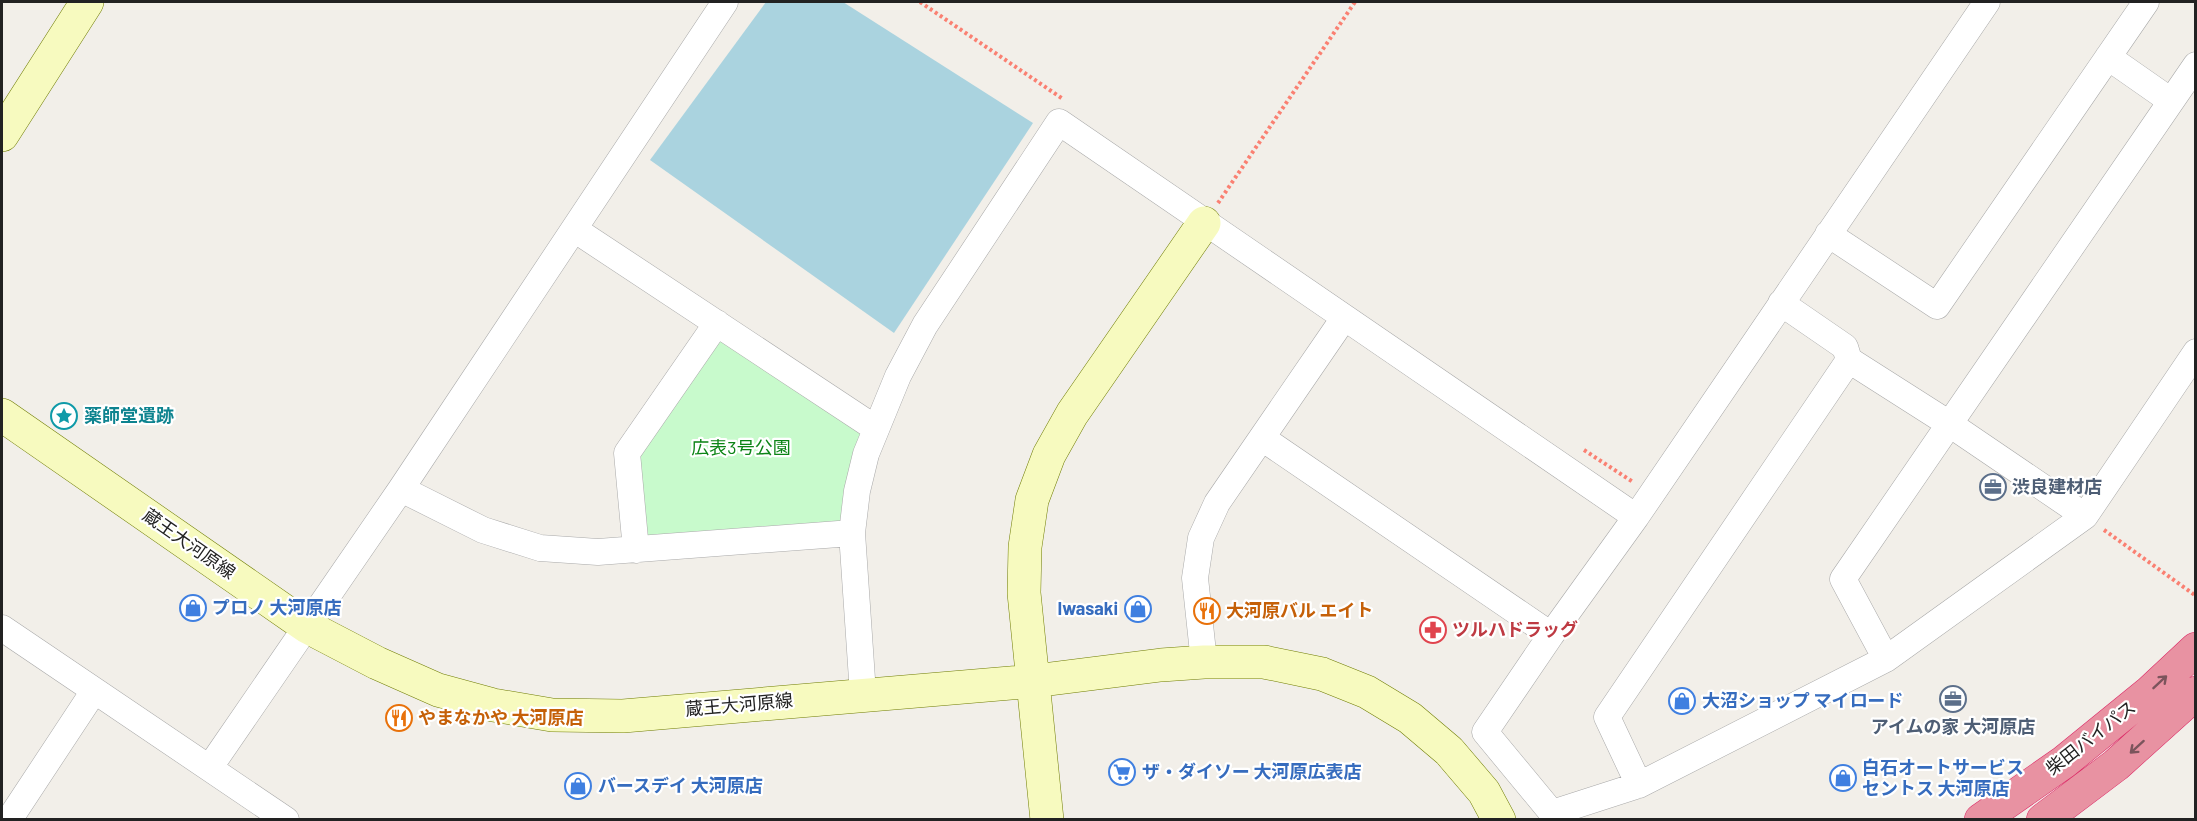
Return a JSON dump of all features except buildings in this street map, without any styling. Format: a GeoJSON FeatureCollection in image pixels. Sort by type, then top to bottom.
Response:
{"type":"FeatureCollection","features":[{"type":"Feature","properties":{"kind":"highway","name":"柴田バイパス"},"geometry":{"type":"LineString","coordinates":[[1981,819],[2064,762],[2150,692],[2196,649]]}},
{"type":"Feature","properties":{"kind":"highway","name":"柴田バイパス"},"geometry":{"type":"LineString","coordinates":[[2043,819],[2116,765],[2196,693]]}},
{"type":"Feature","properties":{"kind":"main road"},"geometry":{"type":"LineString","coordinates":[[2,135],[87,2]]}},
{"type":"Feature","properties":{"kind":"main road"},"geometry":{"type":"LineString","coordinates":[[1047,819],[1024,592],[1024,547],[1032,500],[1049,455],[1072,414],[1204,223]]}},
{"type":"Feature","properties":{"kind":"main road","name":"蔵王大河原線"},"geometry":{"type":"LineString","coordinates":[[2,415],[306,626],[377,663],[438,690],[493,705],[552,715],[622,716],[1034,681],[1204,662],[1264,662],[1322,674],[1367,692],[1410,718],[1449,751],[1484,792],[1499,819]]}},
{"type":"Feature","properties":{"kind":"street"},"geometry":{"type":"LineString","coordinates":[[210,767],[401,489],[725,2]]}},
{"type":"Feature","properties":{"kind":"street"},"geometry":{"type":"LineString","coordinates":[[1987,2],[1636,517],[1485,732],[1552,813],[1639,785],[1886,659],[2085,516],[2196,352]]}},
{"type":"Feature","properties":{"kind":"street"},"geometry":{"type":"LineString","coordinates":[[1828,234],[1937,306],[2146,2]]}},
{"type":"Feature","properties":{"kind":"street"},"geometry":{"type":"LineString","coordinates":[[2108,57],[2171,101]]}},
{"type":"Feature","properties":{"kind":"street"},"geometry":{"type":"LineString","coordinates":[[1886,659],[1843,579],[1951,425],[2196,65]]}},
{"type":"Feature","properties":{"kind":"street"},"geometry":{"type":"LineString","coordinates":[[863,694],[852,533],[857,491],[875,428],[898,376],[925,325],[1059,122],[1636,517]]}},
{"type":"Feature","properties":{"kind":"street"},"geometry":{"type":"LineString","coordinates":[[574,230],[875,428]]}},
{"type":"Feature","properties":{"kind":"street"},"geometry":{"type":"LineString","coordinates":[[1781,303],[1845,347],[1850,360],[2085,516]]}},
{"type":"Feature","properties":{"kind":"street"},"geometry":{"type":"LineString","coordinates":[[1204,662],[1195,578],[1201,538],[1217,503],[1344,318]]}},
{"type":"Feature","properties":{"kind":"street"},"geometry":{"type":"LineString","coordinates":[[636,550],[627,453],[717,323]]}},
{"type":"Feature","properties":{"kind":"street"},"geometry":{"type":"LineString","coordinates":[[1639,785],[1607,717],[1850,360]]}},
{"type":"Feature","properties":{"kind":"street"},"geometry":{"type":"LineString","coordinates":[[1262,438],[1551,635]]}},
{"type":"Feature","properties":{"kind":"street"},"geometry":{"type":"LineString","coordinates":[[401,489],[483,530],[540,548],[598,552],[852,533]]}},
{"type":"Feature","properties":{"kind":"street"},"geometry":{"type":"LineString","coordinates":[[2,628],[286,819]]}},
{"type":"Feature","properties":{"kind":"street"},"geometry":{"type":"LineString","coordinates":[[9,819],[94,692]]}},
{"type":"Feature","properties":{"kind":"path"},"geometry":{"type":"LineString","coordinates":[[1204,223],[1355,2]]}},
{"type":"Feature","properties":{"kind":"path"},"geometry":{"type":"LineString","coordinates":[[2085,516],[2196,596]]}},
{"type":"Feature","properties":{"kind":"green space","name":"広表3号公園"},"geometry":{"type":"Polygon","coordinates":[[[721,340],[857,426],[862,437],[847,510],[841,521],[655,539],[644,533],[637,457],[710,343],[721,340]]]}},
{"type":"Feature","properties":{"kind":"water"},"geometry":{"type":"Polygon","coordinates":[[[766,2],[843,2],[1033,123],[894,333],[650,160],[766,2]]]}},
{"type":"Feature","properties":{"kind":"place","name":"薬師堂遺跡"},"geometry":{"type":"Point","coordinates":[64,416]}},
{"type":"Feature","properties":{"kind":"place","name":"渋良建材店"},"geometry":{"type":"Point","coordinates":[1993,487]}},
{"type":"Feature","properties":{"kind":"place","name":"プロノ 大河原店"},"geometry":{"type":"Point","coordinates":[193,608]}},
{"type":"Feature","properties":{"kind":"place","name":"Iwasaki"},"geometry":{"type":"Point","coordinates":[1138,609]}},
{"type":"Feature","properties":{"kind":"place","name":"大河原バル エイト"},"geometry":{"type":"Point","coordinates":[1207,611]}},
{"type":"Feature","properties":{"kind":"place","name":"ツルハドラッグ"},"geometry":{"type":"Point","coordinates":[1433,630]}},
{"type":"Feature","properties":{"kind":"place","name":"アイムの家 大河原店"},"geometry":{"type":"Point","coordinates":[1953,699]}},
{"type":"Feature","properties":{"kind":"place","name":"大沼ショップ マイロード"},"geometry":{"type":"Point","coordinates":[1682,701]}},
{"type":"Feature","properties":{"kind":"place","name":"やまなかや 大河原店"},"geometry":{"type":"Point","coordinates":[399,718]}},
{"type":"Feature","properties":{"kind":"place","name":"ザ・ダイソー 大河原広表店"},"geometry":{"type":"Point","coordinates":[1122,772]}},
{"type":"Feature","properties":{"kind":"place","name":"白石オートサービス セントス 大河原店"},"geometry":{"type":"Point","coordinates":[1843,778]}},
{"type":"Feature","properties":{"kind":"place","name":"バースデイ 大河原店"},"geometry":{"type":"Point","coordinates":[578,786]}}]}
